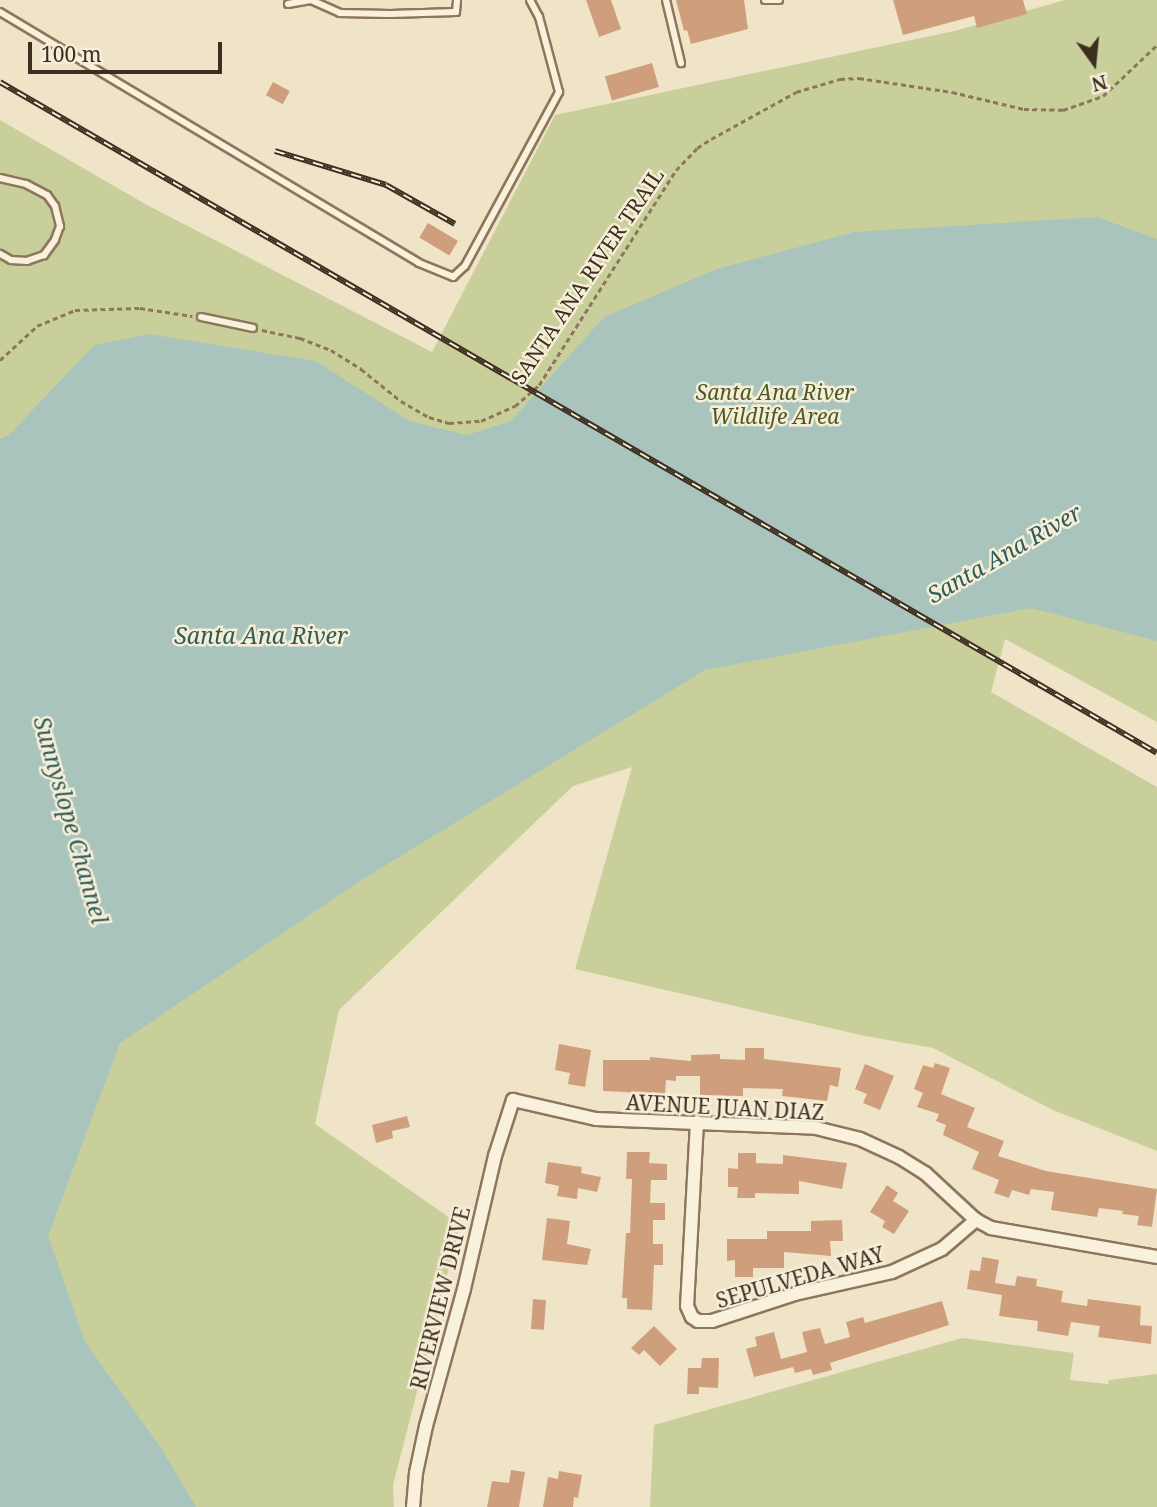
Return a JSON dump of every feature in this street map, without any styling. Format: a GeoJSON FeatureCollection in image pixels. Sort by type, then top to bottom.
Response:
{"type":"FeatureCollection","features":[{"type":"Feature","properties":{"kind":"street","name":"AVENUE JUAN DIAZ"},"geometry":{"type":"LineString","coordinates":[[513,1100],[596,1119],[816,1128],[860,1139],[925,1173],[976,1220],[1008,1233],[1157,1257]]}},
{"type":"Feature","properties":{"kind":"street","name":"RIVERVIEW DRIVE"},"geometry":{"type":"LineString","coordinates":[[413,1507],[416,1473],[426,1426],[464,1289],[495,1156],[513,1100]]}},
{"type":"Feature","properties":{"kind":"street","name":"SEPULVEDA WAY"},"geometry":{"type":"LineString","coordinates":[[697,1122],[687,1306],[692,1317],[698,1321],[712,1321],[795,1294],[892,1272],[942,1248],[976,1220]]}},
{"type":"Feature","properties":{"kind":"lane"},"geometry":{"type":"LineString","coordinates":[[288,4],[311,0],[340,13],[390,14],[456,12],[457,0]]}},
{"type":"Feature","properties":{"kind":"lane"},"geometry":{"type":"LineString","coordinates":[[0,12],[419,263],[453,277],[465,265],[559,92],[539,17],[530,0]]}},
{"type":"Feature","properties":{"kind":"lane"},"geometry":{"type":"LineString","coordinates":[[666,0],[681,63]]}},
{"type":"Feature","properties":{"kind":"lane"},"geometry":{"type":"LineString","coordinates":[[765,0],[779,0]]}},
{"type":"Feature","properties":{"kind":"lane"},"geometry":{"type":"LineString","coordinates":[[0,178],[26,184],[47,195],[55,206],[60,226],[55,240],[44,255],[27,261],[11,260],[0,254]]}},
{"type":"Feature","properties":{"kind":"lane"},"geometry":{"type":"LineString","coordinates":[[201,317],[253,328]]}},
{"type":"Feature","properties":{"kind":"path","name":"SANTA ANA RIVER TRAIL"},"geometry":{"type":"LineString","coordinates":[[253,328],[300,338],[331,350],[361,369],[401,401],[429,417],[449,423],[481,421],[515,406],[539,385],[676,170],[696,148],[723,132],[796,92],[840,79],[859,78],[952,92],[1024,109],[1063,110],[1103,96],[1157,45]]}},
{"type":"Feature","properties":{"kind":"path"},"geometry":{"type":"LineString","coordinates":[[0,360],[37,326],[75,310],[141,308],[201,317]]}},
{"type":"Feature","properties":{"kind":"green space","name":"Santa Ana River Wildlife Area"},"geometry":{"type":"Polygon","coordinates":[[[1065,0],[1157,0],[1157,722],[1005,639],[991,692],[1157,787],[1157,1151],[1053,1110],[933,1048],[865,1036],[575,969],[632,767],[573,786],[339,1010],[315,1124],[460,1225],[393,1485],[394,1507],[0,1507],[0,120],[147,205],[432,352],[555,115],[954,31],[1065,0]]]}},
{"type":"Feature","properties":{"kind":"green space"},"geometry":{"type":"Polygon","coordinates":[[[962,1338],[1074,1353],[1070,1380],[1108,1384],[1109,1380],[1157,1374],[1157,1507],[650,1507],[654,1425],[962,1338]]]}},
{"type":"Feature","properties":{"kind":"water","name":"Santa Ana River"},"geometry":{"type":"Polygon","coordinates":[[[1097,217],[1157,239],[1157,641],[1031,608],[705,670],[363,879],[120,1043],[48,1236],[85,1342],[161,1448],[196,1507],[0,1507],[0,439],[9,435],[94,345],[149,334],[316,361],[409,421],[467,435],[511,421],[604,317],[717,269],[854,232],[1097,217]]]}},
{"type":"Feature","properties":{"kind":"building"},"geometry":{"type":"Polygon","coordinates":[[[586,0],[611,0],[621,29],[599,37],[586,0]]]}},
{"type":"Feature","properties":{"kind":"building"},"geometry":{"type":"Polygon","coordinates":[[[676,0],[744,0],[748,29],[691,44],[687,30],[684,31],[676,0]]]}},
{"type":"Feature","properties":{"kind":"building"},"geometry":{"type":"Polygon","coordinates":[[[893,0],[1023,0],[1027,14],[977,28],[974,16],[903,35],[893,0]]]}},
{"type":"Feature","properties":{"kind":"building"},"geometry":{"type":"Polygon","coordinates":[[[652,63],[659,87],[612,101],[605,77],[652,63]]]}},
{"type":"Feature","properties":{"kind":"building"},"geometry":{"type":"Polygon","coordinates":[[[273,82],[290,91],[283,104],[266,95],[273,82]]]}},
{"type":"Feature","properties":{"kind":"building"},"geometry":{"type":"Polygon","coordinates":[[[428,223],[458,241],[449,256],[419,238],[428,223]]]}},
{"type":"Feature","properties":{"kind":"building"},"geometry":{"type":"Polygon","coordinates":[[[559,1044],[591,1050],[585,1087],[568,1084],[570,1073],[555,1070],[559,1044]]]}},
{"type":"Feature","properties":{"kind":"building"},"geometry":{"type":"Polygon","coordinates":[[[745,1048],[764,1048],[764,1059],[841,1068],[838,1087],[830,1085],[827,1101],[782,1096],[783,1089],[743,1088],[743,1096],[700,1095],[700,1076],[676,1076],[676,1081],[666,1080],[665,1094],[603,1091],[603,1060],[650,1060],[650,1057],[691,1061],[691,1055],[720,1054],[720,1059],[745,1060],[745,1048]]]}},
{"type":"Feature","properties":{"kind":"building"},"geometry":{"type":"Polygon","coordinates":[[[935,1063],[950,1068],[941,1094],[975,1108],[967,1127],[1004,1141],[998,1156],[1046,1171],[1157,1189],[1152,1227],[1137,1225],[1139,1216],[1122,1214],[1123,1211],[1099,1208],[1097,1217],[1051,1210],[1054,1192],[1031,1189],[1029,1195],[1012,1190],[1009,1198],[994,1193],[999,1180],[972,1169],[979,1152],[943,1135],[946,1125],[936,1121],[939,1114],[917,1107],[923,1093],[914,1089],[923,1065],[933,1068],[935,1063]]]}},
{"type":"Feature","properties":{"kind":"building"},"geometry":{"type":"Polygon","coordinates":[[[865,1064],[894,1076],[880,1110],[863,1103],[867,1094],[855,1089],[865,1064]]]}},
{"type":"Feature","properties":{"kind":"building"},"geometry":{"type":"Polygon","coordinates":[[[407,1116],[410,1127],[392,1131],[393,1138],[376,1143],[372,1125],[407,1116]]]}},
{"type":"Feature","properties":{"kind":"building"},"geometry":{"type":"Polygon","coordinates":[[[627,1152],[650,1152],[649,1163],[667,1164],[667,1180],[651,1180],[650,1203],[665,1203],[665,1220],[653,1220],[653,1244],[663,1244],[663,1265],[654,1265],[652,1310],[627,1309],[627,1298],[622,1298],[626,1233],[630,1233],[632,1179],[626,1179],[627,1152]]]}},
{"type":"Feature","properties":{"kind":"building"},"geometry":{"type":"Polygon","coordinates":[[[738,1153],[756,1153],[756,1163],[783,1164],[783,1155],[847,1163],[842,1189],[799,1181],[799,1194],[755,1193],[755,1198],[737,1198],[738,1187],[728,1187],[728,1168],[738,1169],[738,1153]]]}},
{"type":"Feature","properties":{"kind":"building"},"geometry":{"type":"Polygon","coordinates":[[[548,1162],[582,1167],[581,1173],[601,1177],[597,1192],[578,1188],[577,1199],[557,1196],[559,1186],[545,1183],[548,1162]]]}},
{"type":"Feature","properties":{"kind":"building"},"geometry":{"type":"Polygon","coordinates":[[[887,1185],[898,1193],[893,1201],[909,1211],[894,1234],[882,1227],[885,1221],[870,1212],[887,1185]]]}},
{"type":"Feature","properties":{"kind":"building"},"geometry":{"type":"Polygon","coordinates":[[[547,1218],[570,1221],[567,1244],[591,1249],[587,1265],[542,1260],[547,1218]]]}},
{"type":"Feature","properties":{"kind":"building"},"geometry":{"type":"Polygon","coordinates":[[[842,1220],[843,1241],[830,1241],[831,1256],[784,1252],[784,1268],[753,1268],[753,1277],[735,1277],[735,1260],[727,1261],[727,1239],[767,1239],[767,1231],[811,1231],[811,1221],[842,1220]]]}},
{"type":"Feature","properties":{"kind":"building"},"geometry":{"type":"Polygon","coordinates":[[[982,1257],[999,1260],[995,1283],[1015,1286],[1017,1276],[1037,1279],[1036,1286],[1063,1291],[1061,1302],[1087,1306],[1088,1299],[1141,1306],[1140,1325],[1152,1326],[1151,1344],[1098,1337],[1100,1326],[1071,1322],[1068,1336],[1037,1331],[1038,1321],[999,1316],[1002,1295],[967,1289],[970,1270],[980,1271],[982,1257]]]}},
{"type":"Feature","properties":{"kind":"building"},"geometry":{"type":"Polygon","coordinates":[[[533,1299],[546,1300],[544,1330],[531,1329],[533,1299]]]}},
{"type":"Feature","properties":{"kind":"building"},"geometry":{"type":"Polygon","coordinates":[[[942,1301],[949,1325],[830,1363],[832,1370],[813,1375],[811,1369],[795,1373],[793,1367],[754,1377],[746,1349],[757,1346],[755,1337],[774,1332],[781,1359],[807,1352],[802,1332],[820,1328],[825,1344],[850,1337],[846,1322],[863,1317],[865,1323],[942,1301]]]}},
{"type":"Feature","properties":{"kind":"building"},"geometry":{"type":"Polygon","coordinates":[[[654,1326],[677,1349],[660,1366],[644,1350],[639,1355],[631,1348],[654,1326]]]}},
{"type":"Feature","properties":{"kind":"building"},"geometry":{"type":"Polygon","coordinates":[[[702,1358],[719,1358],[718,1388],[699,1387],[699,1394],[687,1394],[688,1368],[701,1368],[702,1358]]]}},
{"type":"Feature","properties":{"kind":"building"},"geometry":{"type":"Polygon","coordinates":[[[511,1470],[525,1472],[519,1507],[487,1507],[492,1481],[509,1483],[511,1470]]]}},
{"type":"Feature","properties":{"kind":"building"},"geometry":{"type":"Polygon","coordinates":[[[559,1471],[582,1475],[578,1498],[574,1497],[573,1507],[543,1507],[548,1477],[558,1479],[559,1471]]]}},
{"type":"Feature","properties":{"kind":"railway"},"geometry":{"type":"LineString","coordinates":[[0,82],[1157,753]]}},
{"type":"Feature","properties":{"kind":"railway"},"geometry":{"type":"LineString","coordinates":[[275,151],[386,185],[455,224]]}},
{"type":"Feature","properties":{"kind":"water label","name":"Sunnyslope Channel"},"geometry":{"type":"Point","coordinates":[71,820]}}]}
